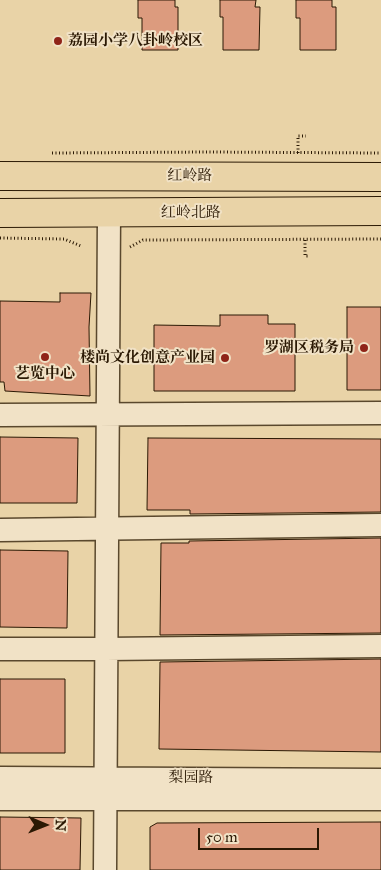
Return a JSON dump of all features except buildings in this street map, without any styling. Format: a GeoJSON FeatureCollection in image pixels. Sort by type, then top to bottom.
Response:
{"type":"FeatureCollection","features":[{"type":"Feature","properties":{"kind":"main road","name":"红岭路"},"geometry":{"type":"LineString","coordinates":[[0,176],[381,177]]}},
{"type":"Feature","properties":{"kind":"main road","name":"红岭北路"},"geometry":{"type":"LineString","coordinates":[[0,213],[381,211]]}},
{"type":"Feature","properties":{"kind":"street"},"geometry":{"type":"LineString","coordinates":[[105,870],[109,213]]}},
{"type":"Feature","properties":{"kind":"street"},"geometry":{"type":"LineString","coordinates":[[0,415],[381,413]]}},
{"type":"Feature","properties":{"kind":"street"},"geometry":{"type":"LineString","coordinates":[[0,530],[381,525]]}},
{"type":"Feature","properties":{"kind":"street"},"geometry":{"type":"LineString","coordinates":[[0,650],[381,646]]}},
{"type":"Feature","properties":{"kind":"street","name":"梨园路"},"geometry":{"type":"LineString","coordinates":[[0,778],[106,789],[381,799]]}},
{"type":"Feature","properties":{"kind":"street","name":"梨园路"},"geometry":{"type":"LineString","coordinates":[[0,799],[106,789],[381,780]]}},
{"type":"Feature","properties":{"kind":"path"},"geometry":{"type":"LineString","coordinates":[[298,153],[298,136],[306,136]]}},
{"type":"Feature","properties":{"kind":"path"},"geometry":{"type":"LineString","coordinates":[[50,153],[381,153]]}},
{"type":"Feature","properties":{"kind":"path"},"geometry":{"type":"LineString","coordinates":[[0,238],[64,239],[81,246]]}},
{"type":"Feature","properties":{"kind":"path"},"geometry":{"type":"LineString","coordinates":[[130,247],[143,240],[381,240]]}},
{"type":"Feature","properties":{"kind":"path"},"geometry":{"type":"LineString","coordinates":[[306,240],[305,256],[309,256]]}},
{"type":"Feature","properties":{"kind":"place","name":"荔园小学八卦岭校区"},"geometry":{"type":"Point","coordinates":[58,41]}},
{"type":"Feature","properties":{"kind":"place","name":"罗湖区税务局"},"geometry":{"type":"Point","coordinates":[364,348]}},
{"type":"Feature","properties":{"kind":"place","name":"艺览中心"},"geometry":{"type":"Point","coordinates":[45,357]}},
{"type":"Feature","properties":{"kind":"place","name":"楼尚文化创意产业园"},"geometry":{"type":"Point","coordinates":[225,358]}}]}
